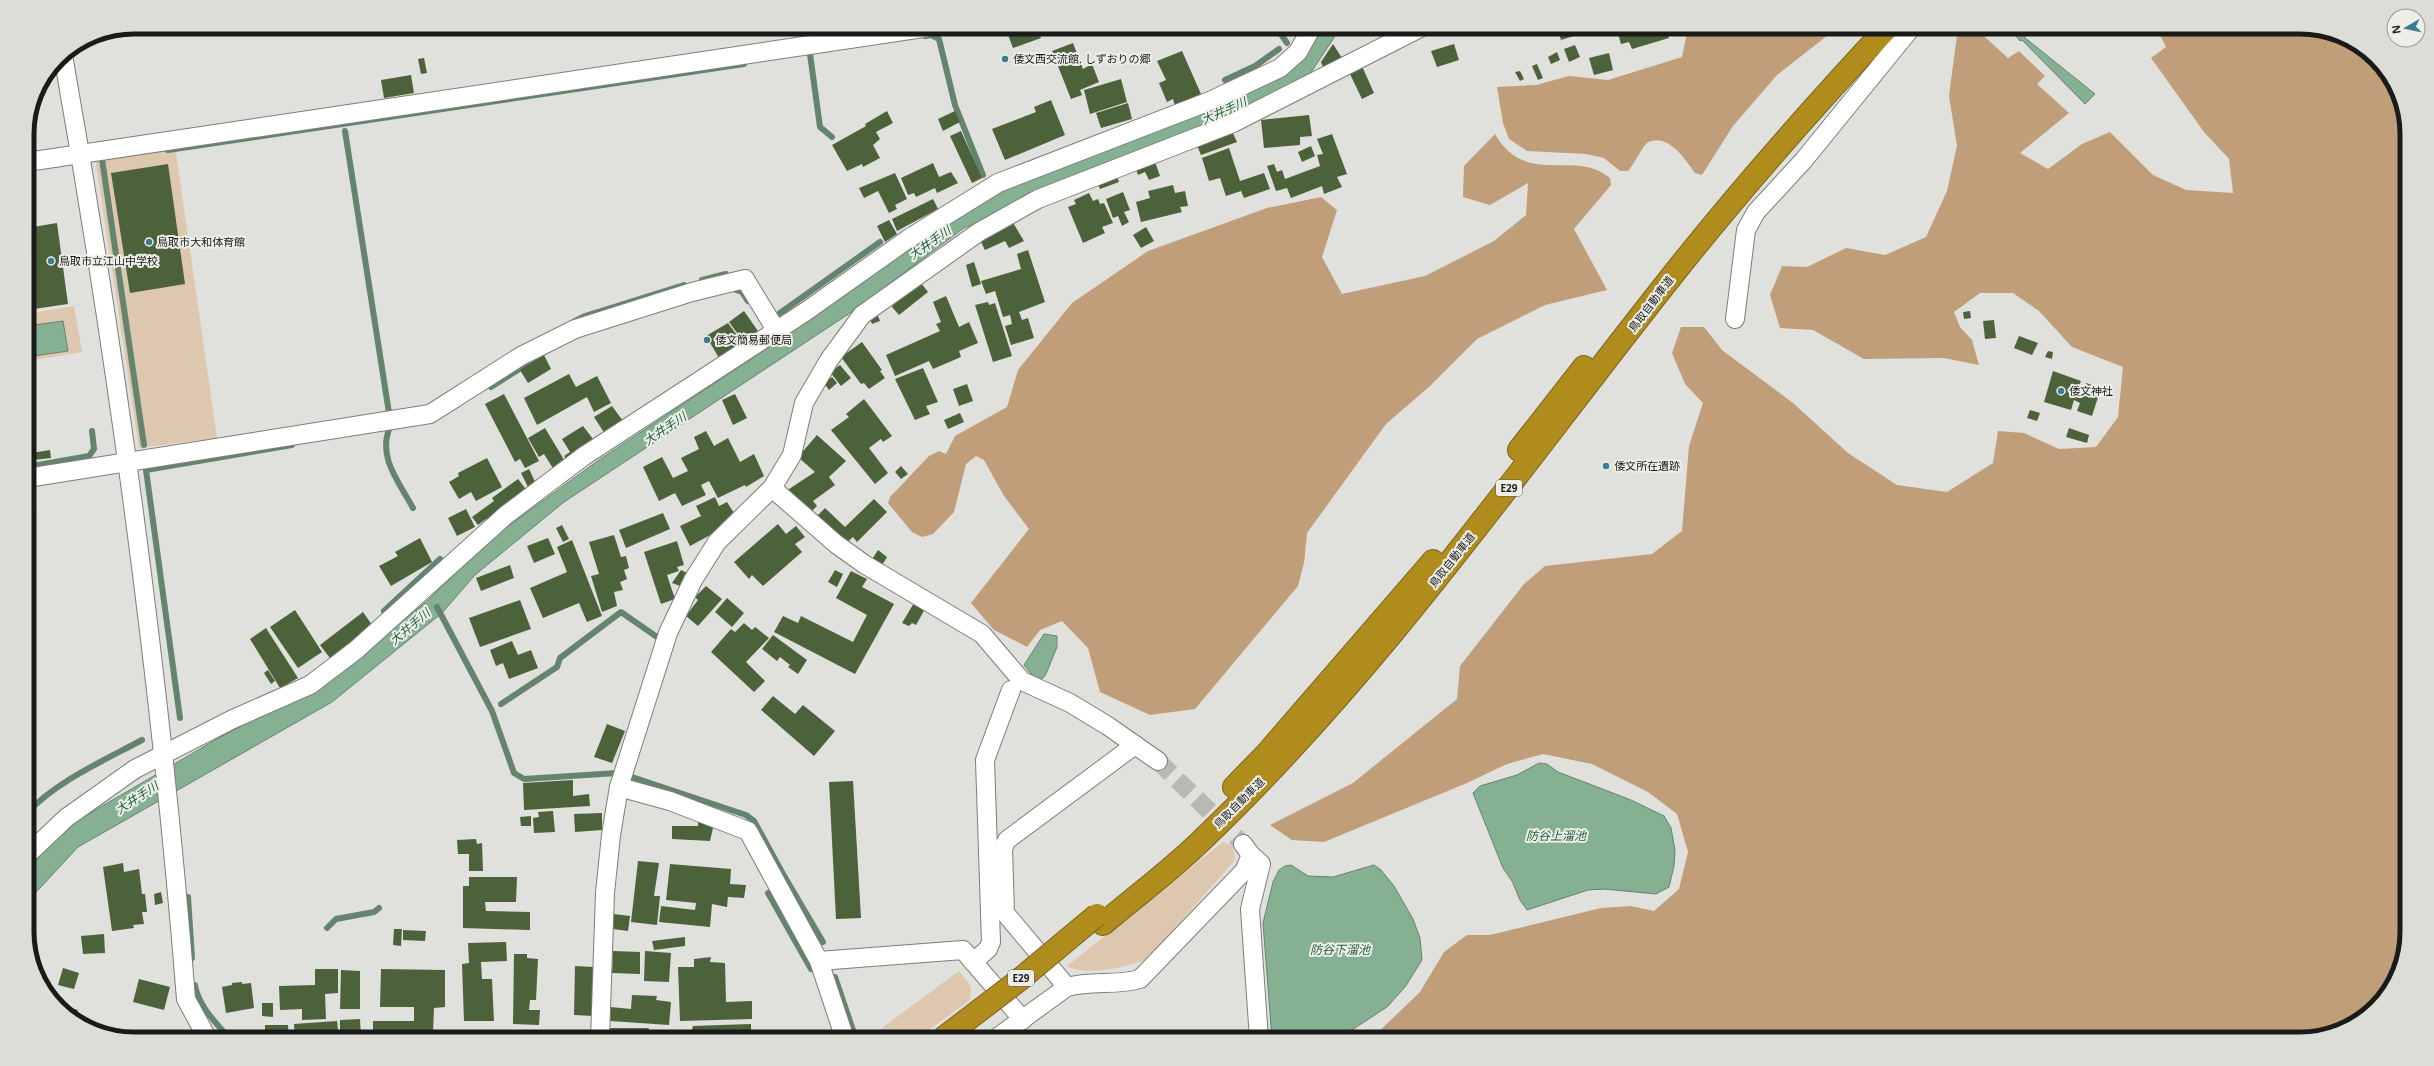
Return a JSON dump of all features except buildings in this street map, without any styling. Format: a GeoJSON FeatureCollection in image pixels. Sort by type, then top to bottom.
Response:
{"type":"FeatureCollection","features":[{"type":"Feature","properties":{"kind":"highway","name":"鳥取自動車道"},"geometry":{"type":"LineString","coordinates":[[969,1032],[1100,919],[1194,830],[1268,752],[1457,533],[1670,255],[1771,133],[1861,34]]}},
{"type":"Feature","properties":{"kind":"highway","name":"鳥取自動車道"},"geometry":{"type":"LineString","coordinates":[[951,1032],[1203,840],[1278,763],[1367,665],[1556,428],[1692,252],[1780,144],[1882,34]]}},
{"type":"Feature","properties":{"kind":"street"},"geometry":{"type":"LineString","coordinates":[[34,161],[883,34]]}},
{"type":"Feature","properties":{"kind":"street"},"geometry":{"type":"LineString","coordinates":[[34,848],[66,818],[135,769],[163,753],[233,719],[310,685],[356,650],[506,515],[584,456],[776,330],[908,239],[998,183],[1210,101],[1280,68],[1298,52],[1308,34]]}},
{"type":"Feature","properties":{"kind":"street"},"geometry":{"type":"LineString","coordinates":[[600,1032],[605,893],[619,787],[668,633],[693,580],[717,542],[772,488],[792,455],[804,403],[829,360],[862,315],[979,232],[1038,199],[1233,123],[1408,34]]}},
{"type":"Feature","properties":{"kind":"street"},"geometry":{"type":"LineString","coordinates":[[1735,319],[1746,230],[1756,212],[1803,161],[1906,34]]}},
{"type":"Feature","properties":{"kind":"street"},"geometry":{"type":"LineString","coordinates":[[64,63],[80,154],[127,462],[163,753],[186,1000],[204,1032]]}},
{"type":"Feature","properties":{"kind":"street"},"geometry":{"type":"LineString","coordinates":[[34,477],[430,414],[521,356],[575,329],[613,315],[692,292],[745,280],[776,330]]}},
{"type":"Feature","properties":{"kind":"street"},"geometry":{"type":"LineString","coordinates":[[772,488],[836,544],[864,564],[982,634],[1022,681],[1070,703],[1158,761]]}},
{"type":"Feature","properties":{"kind":"street"},"geometry":{"type":"LineString","coordinates":[[973,962],[988,949],[991,942],[985,760],[1011,690]]}},
{"type":"Feature","properties":{"kind":"street"},"geometry":{"type":"LineString","coordinates":[[1068,987],[1005,913],[1003,848],[1007,840],[1135,745]]}},
{"type":"Feature","properties":{"kind":"street"},"geometry":{"type":"LineString","coordinates":[[619,787],[670,801],[748,831],[819,961],[839,1032]]}},
{"type":"Feature","properties":{"kind":"street"},"geometry":{"type":"LineString","coordinates":[[1005,1032],[1068,987],[1079,984],[1124,984],[1140,979],[1244,871],[1247,849],[1261,864],[1250,909],[1259,1032]]}},
{"type":"Feature","properties":{"kind":"street"},"geometry":{"type":"LineString","coordinates":[[819,961],[963,950],[1023,1020]]}},
{"type":"Feature","properties":{"kind":"shaded area"},"geometry":{"type":"Polygon","coordinates":[[[1687,34],[1829,34],[1777,75],[1733,126],[1702,175],[1695,173],[1687,161],[1675,149],[1662,141],[1654,140],[1647,143],[1628,171],[1620,171],[1604,158],[1586,154],[1527,151],[1509,139],[1503,123],[1497,87],[1536,85],[1569,76],[1608,80],[1682,57],[1687,34]]]}},
{"type":"Feature","properties":{"kind":"shaded area"},"geometry":{"type":"Polygon","coordinates":[[[1957,34],[1982,34],[2008,58],[2019,51],[2045,76],[2037,84],[2069,113],[2020,153],[2048,169],[2082,144],[2110,132],[2153,175],[2186,190],[2233,193],[2229,159],[2204,132],[2151,58],[2166,47],[2160,34],[2307,34],[2320,36],[2332,39],[2350,47],[2371,63],[2387,84],[2397,108],[2400,127],[2400,932],[2397,958],[2387,982],[2375,998],[2356,1015],[2332,1027],[2307,1032],[1378,1032],[1420,992],[1444,952],[1467,935],[1490,935],[1601,908],[1631,906],[1654,911],[1679,889],[1688,852],[1677,814],[1648,792],[1592,764],[1543,754],[1507,764],[1467,783],[1324,842],[1292,840],[1270,825],[1353,783],[1457,699],[1460,666],[1524,584],[1545,566],[1652,554],[1682,531],[1689,446],[1703,403],[1685,384],[1672,353],[1681,327],[1704,327],[1722,350],[1793,403],[1848,453],[1897,485],[1947,492],[1993,463],[1998,431],[2024,433],[2059,449],[2096,447],[2118,417],[2123,367],[2072,347],[2039,311],[2013,293],[1980,293],[1954,312],[1960,327],[1972,340],[1979,365],[1944,358],[1864,359],[1813,330],[1780,328],[1770,295],[1782,266],[1807,267],[1846,248],[1885,255],[1926,237],[1947,191],[1957,146],[1949,96],[1957,34]]]}},
{"type":"Feature","properties":{"kind":"shaded area"},"geometry":{"type":"Polygon","coordinates":[[[1495,134],[1507,150],[1521,159],[1536,164],[1582,166],[1596,170],[1610,178],[1611,185],[1574,229],[1607,290],[1545,305],[1477,339],[1430,386],[1386,424],[1307,533],[1304,563],[1298,586],[1195,709],[1150,715],[1100,692],[1088,648],[1062,621],[1040,630],[1027,647],[994,630],[971,603],[1029,529],[1004,496],[984,460],[976,456],[966,464],[954,512],[933,534],[922,537],[912,532],[888,503],[890,497],[929,456],[939,451],[946,454],[955,436],[1007,407],[1018,370],[1072,303],[1148,251],[1267,208],[1321,197],[1337,210],[1322,257],[1342,294],[1425,276],[1494,241],[1526,215],[1528,183],[1490,205],[1463,197],[1464,166],[1495,134]]]}},
{"type":"Feature","properties":{"kind":"shaded area","name":"鳥取市大和体育館"},"geometry":{"type":"Polygon","coordinates":[[[175,146],[217,438],[139,448],[95,157],[175,146]]]}},
{"type":"Feature","properties":{"kind":"shaded area"},"geometry":{"type":"Polygon","coordinates":[[[74,306],[82,352],[34,360],[34,313],[74,306]]]}},
{"type":"Feature","properties":{"kind":"shaded area"},"geometry":{"type":"Polygon","coordinates":[[[1223,842],[1233,847],[1235,860],[1149,958],[1131,965],[1108,970],[1084,971],[1067,966],[1223,842]]]}},
{"type":"Feature","properties":{"kind":"shaded area"},"geometry":{"type":"Polygon","coordinates":[[[959,971],[971,987],[970,1000],[926,1032],[876,1032],[959,971]]]}},
{"type":"Feature","properties":{"kind":"water","name":"大井手川"},"geometry":{"type":"Polygon","coordinates":[[[1313,34],[1336,34],[1306,80],[1221,123],[964,228],[850,313],[564,502],[475,575],[442,613],[332,702],[78,847],[34,894],[34,863],[48,847],[80,819],[217,739],[334,676],[427,601],[492,538],[596,462],[775,343],[973,204],[1037,172],[1235,98],[1313,34]]]}},
{"type":"Feature","properties":{"kind":"water"},"geometry":{"type":"Polygon","coordinates":[[[2014,34],[2026,34],[2024,37],[2095,94],[2085,104],[2022,40],[2020,41],[2014,34]]]}},
{"type":"Feature","properties":{"kind":"water"},"geometry":{"type":"Polygon","coordinates":[[[63,321],[68,351],[34,356],[34,325],[63,321]]]}},
{"type":"Feature","properties":{"kind":"water"},"geometry":{"type":"Polygon","coordinates":[[[1044,634],[1057,636],[1057,647],[1046,674],[1043,678],[1035,679],[1024,665],[1044,634]]]}},
{"type":"Feature","properties":{"kind":"water","name":"防谷上溜池"},"geometry":{"type":"Polygon","coordinates":[[[1539,763],[1547,764],[1558,772],[1631,800],[1664,816],[1671,828],[1675,850],[1674,866],[1669,887],[1656,894],[1604,889],[1588,890],[1527,910],[1520,900],[1512,881],[1503,868],[1473,793],[1480,786],[1517,775],[1539,763]]]}},
{"type":"Feature","properties":{"kind":"water","name":"防谷下溜池"},"geometry":{"type":"Polygon","coordinates":[[[1291,865],[1308,876],[1333,877],[1374,865],[1381,870],[1394,886],[1413,919],[1420,938],[1422,960],[1405,987],[1387,1007],[1349,1032],[1271,1032],[1263,923],[1273,882],[1279,870],[1285,866],[1291,865]]]}},
{"type":"Feature","properties":{"kind":"waterway"},"geometry":{"type":"LineString","coordinates":[[1281,34],[1287,43]]}},
{"type":"Feature","properties":{"kind":"waterway"},"geometry":{"type":"LineString","coordinates":[[925,36],[931,35],[939,39],[955,105],[983,175]]}},
{"type":"Feature","properties":{"kind":"waterway"},"geometry":{"type":"LineString","coordinates":[[1225,80],[1255,66],[1279,49]]}},
{"type":"Feature","properties":{"kind":"waterway"},"geometry":{"type":"LineString","coordinates":[[810,54],[820,127],[832,137]]}},
{"type":"Feature","properties":{"kind":"waterway"},"geometry":{"type":"LineString","coordinates":[[168,150],[744,64]]}},
{"type":"Feature","properties":{"kind":"waterway"},"geometry":{"type":"LineString","coordinates":[[345,131],[389,413]]}},
{"type":"Feature","properties":{"kind":"waterway"},"geometry":{"type":"LineString","coordinates":[[102,159],[144,445]]}},
{"type":"Feature","properties":{"kind":"waterway"},"geometry":{"type":"LineString","coordinates":[[780,313],[880,242]]}},
{"type":"Feature","properties":{"kind":"waterway"},"geometry":{"type":"LineString","coordinates":[[702,280],[726,274]]}},
{"type":"Feature","properties":{"kind":"waterway"},"geometry":{"type":"LineString","coordinates":[[575,321],[585,316],[684,285]]}},
{"type":"Feature","properties":{"kind":"waterway"},"geometry":{"type":"LineString","coordinates":[[730,288],[742,292],[748,301]]}},
{"type":"Feature","properties":{"kind":"waterway"},"geometry":{"type":"LineString","coordinates":[[491,387],[540,356]]}},
{"type":"Feature","properties":{"kind":"waterway"},"geometry":{"type":"LineString","coordinates":[[390,427],[386,449],[388,459],[396,479],[413,508]]}},
{"type":"Feature","properties":{"kind":"waterway"},"geometry":{"type":"LineString","coordinates":[[34,466],[89,456],[94,449],[92,431]]}},
{"type":"Feature","properties":{"kind":"waterway"},"geometry":{"type":"LineString","coordinates":[[180,718],[146,470],[292,445]]}},
{"type":"Feature","properties":{"kind":"waterway"},"geometry":{"type":"LineString","coordinates":[[384,611],[440,559]]}},
{"type":"Feature","properties":{"kind":"waterway"},"geometry":{"type":"LineString","coordinates":[[437,607],[492,711],[514,773],[524,779],[617,773]]}},
{"type":"Feature","properties":{"kind":"waterway"},"geometry":{"type":"LineString","coordinates":[[501,704],[557,667],[560,658],[621,612],[657,637]]}},
{"type":"Feature","properties":{"kind":"waterway"},"geometry":{"type":"LineString","coordinates":[[34,807],[66,781],[142,740]]}},
{"type":"Feature","properties":{"kind":"waterway"},"geometry":{"type":"LineString","coordinates":[[632,777],[746,815],[754,821],[823,942]]}},
{"type":"Feature","properties":{"kind":"waterway"},"geometry":{"type":"LineString","coordinates":[[768,893],[811,969]]}},
{"type":"Feature","properties":{"kind":"waterway"},"geometry":{"type":"LineString","coordinates":[[188,897],[192,958]]}},
{"type":"Feature","properties":{"kind":"waterway"},"geometry":{"type":"LineString","coordinates":[[327,928],[336,919],[374,912],[379,908]]}},
{"type":"Feature","properties":{"kind":"waterway"},"geometry":{"type":"LineString","coordinates":[[835,977],[854,1032]]}},
{"type":"Feature","properties":{"kind":"waterway"},"geometry":{"type":"LineString","coordinates":[[195,985],[204,1007],[224,1032]]}},
{"type":"Feature","properties":{"kind":"tunnel"},"geometry":{"type":"LineString","coordinates":[[1158,761],[1243,844]]}},
{"type":"Feature","properties":{"kind":"place","name":"倭文西交流館. しずおりの郷"},"geometry":{"type":"Point","coordinates":[1005,59]}},
{"type":"Feature","properties":{"kind":"place","name":"鳥取市大和体育館"},"geometry":{"type":"Point","coordinates":[149,242]}},
{"type":"Feature","properties":{"kind":"place","name":"鳥取市立江山中学校"},"geometry":{"type":"Point","coordinates":[51,261]}},
{"type":"Feature","properties":{"kind":"place","name":"倭文簡易郵便局"},"geometry":{"type":"Point","coordinates":[707,340]}},
{"type":"Feature","properties":{"kind":"place","name":"倭文神社"},"geometry":{"type":"Point","coordinates":[2061,391]}},
{"type":"Feature","properties":{"kind":"place","name":"倭文所在遺跡"},"geometry":{"type":"Point","coordinates":[1606,466]}}]}
